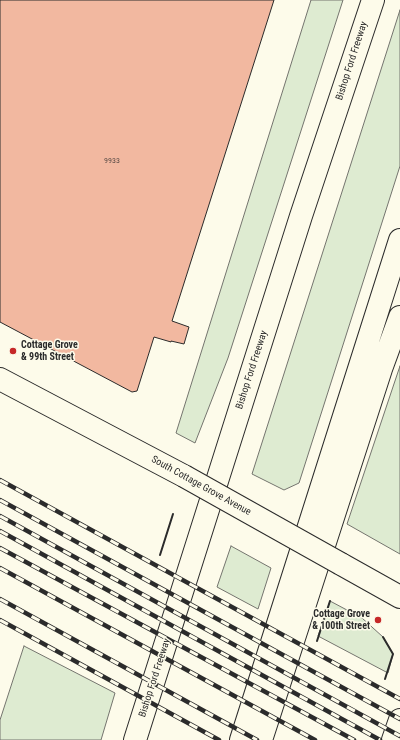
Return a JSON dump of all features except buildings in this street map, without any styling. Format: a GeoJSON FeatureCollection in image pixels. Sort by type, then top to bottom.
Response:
{"type":"FeatureCollection","features":[{"type":"Feature","properties":{"kind":"main road","name":"Bishop Ford Freeway"},"geometry":{"type":"LineString","coordinates":[[135,740],[301,216],[372,0]]}},
{"type":"Feature","properties":{"kind":"main road"},"geometry":{"type":"LineString","coordinates":[[241,740],[400,240]]}},
{"type":"Feature","properties":{"kind":"main road"},"geometry":{"type":"LineString","coordinates":[[261,740],[381,369],[400,317]]}},
{"type":"Feature","properties":{"kind":"main road","name":"South Cottage Grove Avenue"},"geometry":{"type":"LineString","coordinates":[[0,378],[184,476],[400,597]]}},
{"type":"Feature","properties":{"kind":"main road"},"geometry":{"type":"LineString","coordinates":[[393,740],[400,720]]}},
{"type":"Feature","properties":{"kind":"green space"},"geometry":{"type":"Polygon","coordinates":[[[311,0],[343,0],[228,358],[195,443],[176,433],[311,0]]]}},
{"type":"Feature","properties":{"kind":"green space"},"geometry":{"type":"Polygon","coordinates":[[[400,10],[400,166],[299,483],[284,490],[252,474],[400,10]]]}},
{"type":"Feature","properties":{"kind":"green space"},"geometry":{"type":"Polygon","coordinates":[[[400,366],[400,554],[347,524],[400,366]]]}},
{"type":"Feature","properties":{"kind":"green space"},"geometry":{"type":"Polygon","coordinates":[[[231,546],[271,568],[258,609],[217,587],[231,546]]]}},
{"type":"Feature","properties":{"kind":"green space"},"geometry":{"type":"Polygon","coordinates":[[[330,601],[362,618],[383,637],[393,654],[388,673],[318,636],[330,601]]]}},
{"type":"Feature","properties":{"kind":"green space"},"geometry":{"type":"Polygon","coordinates":[[[24,646],[115,693],[101,740],[0,740],[0,720],[24,646]]]}},
{"type":"Feature","properties":{"kind":"railway"},"geometry":{"type":"LineString","coordinates":[[0,480],[400,699]]}},
{"type":"Feature","properties":{"kind":"railway"},"geometry":{"type":"LineString","coordinates":[[0,500],[400,719]]}},
{"type":"Feature","properties":{"kind":"railway"},"geometry":{"type":"LineString","coordinates":[[0,516],[400,736]]}},
{"type":"Feature","properties":{"kind":"railway"},"geometry":{"type":"LineString","coordinates":[[0,531],[380,740]]}},
{"type":"Feature","properties":{"kind":"railway"},"geometry":{"type":"LineString","coordinates":[[0,548],[354,740]]}},
{"type":"Feature","properties":{"kind":"railway"},"geometry":{"type":"LineString","coordinates":[[0,568],[315,740]]}},
{"type":"Feature","properties":{"kind":"railway"},"geometry":{"type":"LineString","coordinates":[[0,599],[257,740]]}},
{"type":"Feature","properties":{"kind":"railway"},"geometry":{"type":"LineString","coordinates":[[0,620],[219,740]]}},
{"type":"Feature","properties":{"kind":"wall"},"geometry":{"type":"LineString","coordinates":[[160,555],[173,514]]}},
{"type":"Feature","properties":{"kind":"wall"},"geometry":{"type":"LineString","coordinates":[[317,641],[330,601]]}},
{"type":"Feature","properties":{"kind":"wall"},"geometry":{"type":"LineString","coordinates":[[383,637],[393,654],[385,679]]}},
{"type":"Feature","properties":{"kind":"place","name":"Cottage Grove & 99th Street"},"geometry":{"type":"Point","coordinates":[13,351]}},
{"type":"Feature","properties":{"kind":"place","name":"Cottage Grove & 100th Street"},"geometry":{"type":"Point","coordinates":[378,620]}}]}
